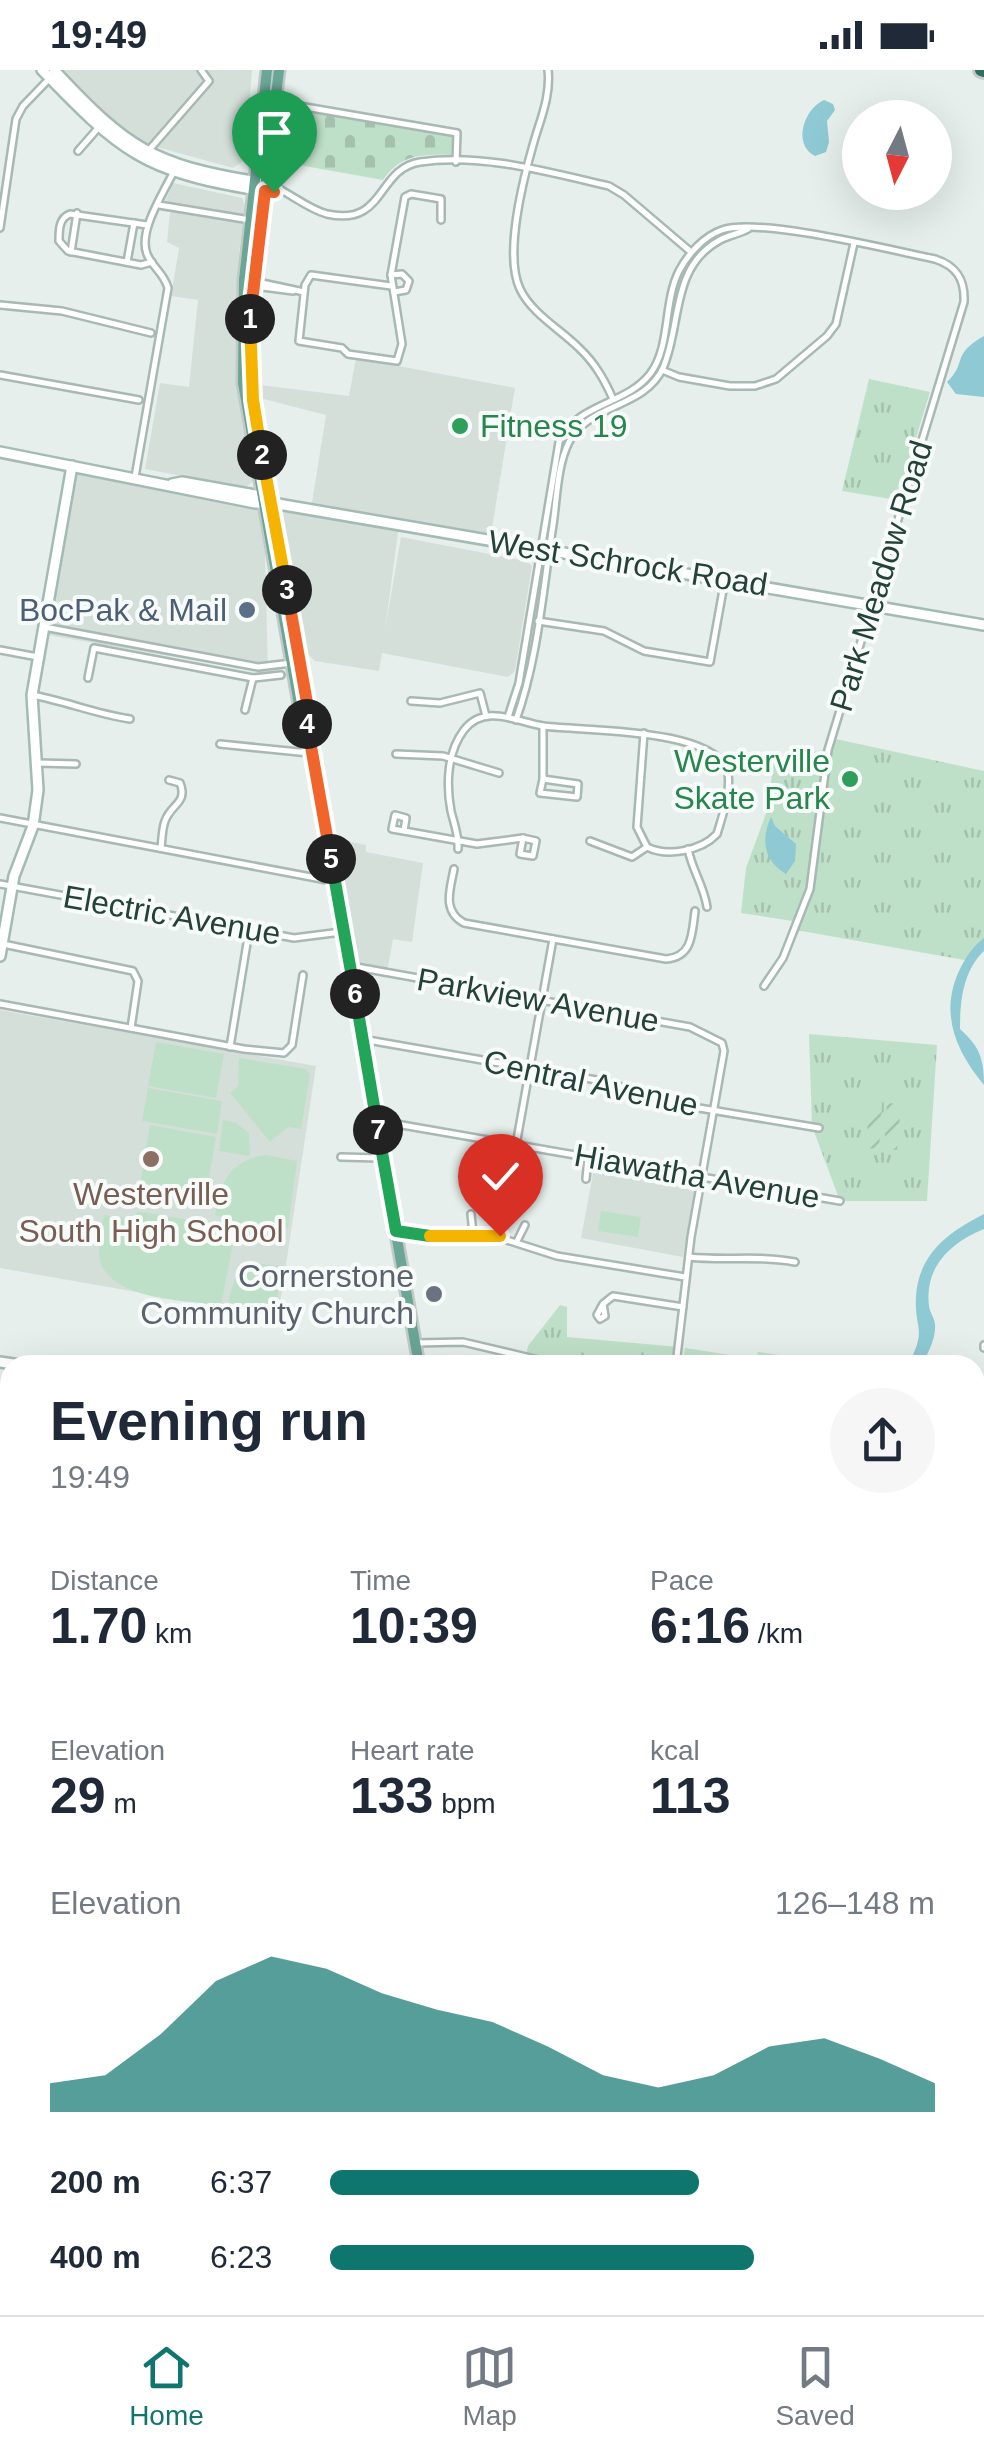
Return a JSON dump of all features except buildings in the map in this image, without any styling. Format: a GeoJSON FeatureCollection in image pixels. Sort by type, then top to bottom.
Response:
{"type":"FeatureCollection","features":[{"type":"Feature","properties":{"kind":"main road"},"geometry":{"type":"LineString","coordinates":[[268,70],[260,186],[242,320],[248,394],[284,568],[296,662]]}},
{"type":"Feature","properties":{"kind":"main road"},"geometry":{"type":"LineString","coordinates":[[279,70],[248,246],[248,394],[260,441],[282,608],[302,697],[301,716],[308,718],[418,1355]]}},
{"type":"Feature","properties":{"kind":"main road"},"geometry":{"type":"LineString","coordinates":[[243,304],[248,308],[250,330]]}},
{"type":"Feature","properties":{"kind":"street"},"geometry":{"type":"LineString","coordinates":[[148,153],[209,81],[201,70]]}},
{"type":"Feature","properties":{"kind":"street"},"geometry":{"type":"LineString","coordinates":[[548,70],[544,111],[527,170],[513,254],[520,290],[533,308],[596,366],[615,403]]}},
{"type":"Feature","properties":{"kind":"street"},"geometry":{"type":"LineString","coordinates":[[0,228],[16,119],[52,73],[134,154],[173,172],[260,186]]}},
{"type":"Feature","properties":{"kind":"street"},"geometry":{"type":"LineString","coordinates":[[274,102],[457,133],[456,162]]}},
{"type":"Feature","properties":{"kind":"street"},"geometry":{"type":"LineString","coordinates":[[101,125],[148,153],[197,172],[280,191],[318,211],[351,215],[375,204],[400,168],[423,162],[495,161],[609,186],[695,255]]}},
{"type":"Feature","properties":{"kind":"street"},"geometry":{"type":"LineString","coordinates":[[78,151],[101,125]]}},
{"type":"Feature","properties":{"kind":"street"},"geometry":{"type":"LineString","coordinates":[[0,163],[8,164]]}},
{"type":"Feature","properties":{"kind":"street"},"geometry":{"type":"LineString","coordinates":[[135,477],[168,294],[165,277],[146,253],[147,226],[173,172]]}},
{"type":"Feature","properties":{"kind":"street"},"geometry":{"type":"LineString","coordinates":[[390,275],[402,274],[409,280],[406,290],[392,289],[314,274],[308,277],[300,291],[299,341],[395,362],[400,358],[402,344],[392,289],[390,275],[406,195],[441,200],[441,220]]}},
{"type":"Feature","properties":{"kind":"street"},"geometry":{"type":"LineString","coordinates":[[159,205],[251,220]]}},
{"type":"Feature","properties":{"kind":"street"},"geometry":{"type":"LineString","coordinates":[[147,226],[77,213],[66,215],[58,241],[71,252],[148,265],[152,262]]}},
{"type":"Feature","properties":{"kind":"street"},"geometry":{"type":"LineString","coordinates":[[71,252],[77,213]]}},
{"type":"Feature","properties":{"kind":"street"},"geometry":{"type":"LineString","coordinates":[[127,262],[134,223]]}},
{"type":"Feature","properties":{"kind":"street"},"geometry":{"type":"LineString","coordinates":[[512,718],[560,473],[571,439],[584,422],[658,368],[672,288],[703,240],[720,230],[749,228],[854,243],[836,324],[776,379],[739,387],[679,377],[658,368]]}},
{"type":"Feature","properties":{"kind":"street","name":"Park Meadow Road"},"geometry":{"type":"LineString","coordinates":[[764,986],[783,958],[810,889],[826,759],[964,302],[961,278],[950,265],[854,243]]}},
{"type":"Feature","properties":{"kind":"street"},"geometry":{"type":"LineString","coordinates":[[249,282],[300,291]]}},
{"type":"Feature","properties":{"kind":"street"},"geometry":{"type":"LineString","coordinates":[[0,305],[62,311],[151,333]]}},
{"type":"Feature","properties":{"kind":"street"},"geometry":{"type":"LineString","coordinates":[[0,375],[140,400]]}},
{"type":"Feature","properties":{"kind":"street","name":"West Schrock Road"},"geometry":{"type":"LineString","coordinates":[[0,452],[172,484],[182,482],[253,494],[268,502],[984,624]]}},
{"type":"Feature","properties":{"kind":"street"},"geometry":{"type":"LineString","coordinates":[[0,956],[12,886],[33,824],[38,790],[32,695],[72,466]]}},
{"type":"Feature","properties":{"kind":"street"},"geometry":{"type":"LineString","coordinates":[[534,620],[604,631],[644,651],[710,662],[725,578]]}},
{"type":"Feature","properties":{"kind":"street"},"geometry":{"type":"LineString","coordinates":[[44,628],[258,667],[296,662]]}},
{"type":"Feature","properties":{"kind":"street"},"geometry":{"type":"LineString","coordinates":[[88,678],[94,648],[253,678],[280,675]]}},
{"type":"Feature","properties":{"kind":"street"},"geometry":{"type":"LineString","coordinates":[[0,650],[38,657]]}},
{"type":"Feature","properties":{"kind":"street"},"geometry":{"type":"LineString","coordinates":[[245,710],[253,678]]}},
{"type":"Feature","properties":{"kind":"street"},"geometry":{"type":"LineString","coordinates":[[411,701],[440,703],[480,693],[486,716]]}},
{"type":"Feature","properties":{"kind":"street"},"geometry":{"type":"LineString","coordinates":[[32,695],[130,719]]}},
{"type":"Feature","properties":{"kind":"street"},"geometry":{"type":"LineString","coordinates":[[458,845],[448,792],[451,758],[466,728],[486,716],[601,732],[617,729],[644,734],[709,750],[725,765],[728,786],[717,834],[710,841],[660,853],[646,847],[638,826],[644,734]]}},
{"type":"Feature","properties":{"kind":"street"},"geometry":{"type":"LineString","coordinates":[[543,779],[578,784],[576,798],[540,793],[544,726]]}},
{"type":"Feature","properties":{"kind":"street"},"geometry":{"type":"LineString","coordinates":[[220,744],[300,754],[312,752]]}},
{"type":"Feature","properties":{"kind":"street"},"geometry":{"type":"LineString","coordinates":[[396,754],[451,758],[499,773]]}},
{"type":"Feature","properties":{"kind":"street"},"geometry":{"type":"LineString","coordinates":[[36,764],[76,764]]}},
{"type":"Feature","properties":{"kind":"street"},"geometry":{"type":"LineString","coordinates":[[160,848],[166,819],[183,793],[180,782],[169,780]]}},
{"type":"Feature","properties":{"kind":"street"},"geometry":{"type":"LineString","coordinates":[[0,818],[335,882]]}},
{"type":"Feature","properties":{"kind":"street"},"geometry":{"type":"LineString","coordinates":[[404,832],[458,845],[523,838]]}},
{"type":"Feature","properties":{"kind":"street"},"geometry":{"type":"LineString","coordinates":[[590,840],[632,857],[646,847]]}},
{"type":"Feature","properties":{"kind":"street"},"geometry":{"type":"LineString","coordinates":[[688,849],[708,907]]}},
{"type":"Feature","properties":{"kind":"street"},"geometry":{"type":"LineString","coordinates":[[454,869],[448,898],[452,914],[464,923],[666,959],[680,957],[688,948],[695,911]]}},
{"type":"Feature","properties":{"kind":"street","name":"Electric Avenue"},"geometry":{"type":"LineString","coordinates":[[0,884],[294,938],[344,932]]}},
{"type":"Feature","properties":{"kind":"street"},"geometry":{"type":"LineString","coordinates":[[230,1047],[249,930]]}},
{"type":"Feature","properties":{"kind":"street"},"geometry":{"type":"LineString","coordinates":[[516,1145],[553,939]]}},
{"type":"Feature","properties":{"kind":"street"},"geometry":{"type":"LineString","coordinates":[[2,944],[133,970],[138,981],[131,1028]]}},
{"type":"Feature","properties":{"kind":"street","name":"Parkview Avenue"},"geometry":{"type":"LineString","coordinates":[[350,966],[690,1027],[722,1042],[713,1108]]}},
{"type":"Feature","properties":{"kind":"street"},"geometry":{"type":"LineString","coordinates":[[0,1004],[282,1053],[290,1050],[303,975]]}},
{"type":"Feature","properties":{"kind":"street","name":"Central Avenue"},"geometry":{"type":"LineString","coordinates":[[362,1039],[608,1082],[657,1101],[819,1128]]}},
{"type":"Feature","properties":{"kind":"street"},"geometry":{"type":"LineString","coordinates":[[677,1355],[713,1108]]}},
{"type":"Feature","properties":{"kind":"street","name":"Hiawatha Avenue"},"geometry":{"type":"LineString","coordinates":[[376,1121],[840,1201]]}},
{"type":"Feature","properties":{"kind":"street"},"geometry":{"type":"LineString","coordinates":[[586,1179],[588,1156]]}},
{"type":"Feature","properties":{"kind":"street"},"geometry":{"type":"LineString","coordinates":[[341,1157],[383,1158]]}},
{"type":"Feature","properties":{"kind":"street"},"geometry":{"type":"LineString","coordinates":[[471,1214],[473,1234]]}},
{"type":"Feature","properties":{"kind":"street"},"geometry":{"type":"LineString","coordinates":[[518,1241],[525,1225]]}},
{"type":"Feature","properties":{"kind":"street"},"geometry":{"type":"LineString","coordinates":[[396,1231],[448,1238],[488,1234],[557,1256],[686,1277]]}},
{"type":"Feature","properties":{"kind":"street"},"geometry":{"type":"LineString","coordinates":[[689,1257],[713,1260],[752,1256],[795,1262]]}},
{"type":"Feature","properties":{"kind":"street"},"geometry":{"type":"LineString","coordinates":[[603,1304],[613,1296],[682,1306]]}},
{"type":"Feature","properties":{"kind":"street"},"geometry":{"type":"LineString","coordinates":[[416,1343],[463,1342],[518,1355]]}},
{"type":"Feature","properties":{"kind":"shaded area"},"geometry":{"type":"Polygon","coordinates":[[[54,70],[252,70],[245,160],[233,168],[157,147],[152,155],[131,143],[54,70]]]}},
{"type":"Feature","properties":{"kind":"shaded area"},"geometry":{"type":"Polygon","coordinates":[[[173,183],[242,198],[245,206],[239,253],[236,360],[253,481],[245,488],[145,469],[160,383],[189,387],[198,300],[171,296],[179,248],[167,242],[170,212],[161,211],[173,183]]]}},
{"type":"Feature","properties":{"kind":"shaded area"},"geometry":{"type":"Polygon","coordinates":[[[356,358],[515,388],[490,540],[399,525],[385,630],[401,537],[526,561],[532,566],[515,671],[508,677],[382,653],[379,671],[315,661],[286,632],[264,512],[268,673],[42,634],[72,466],[311,509],[326,415],[244,394],[243,383],[349,396],[356,358]]]}},
{"type":"Feature","properties":{"kind":"shaded area"},"geometry":{"type":"Polygon","coordinates":[[[346,841],[366,845],[366,852],[423,863],[412,942],[393,939],[387,972],[357,967],[338,848],[346,841]]]}},
{"type":"Feature","properties":{"kind":"shaded area","name":"Westerville South High School"},"geometry":{"type":"Polygon","coordinates":[[[0,1010],[316,1066],[278,1317],[0,1268],[0,1010]]]}},
{"type":"Feature","properties":{"kind":"shaded area"},"geometry":{"type":"Polygon","coordinates":[[[595,1163],[696,1181],[683,1257],[581,1238],[595,1163]]]}},
{"type":"Feature","properties":{"kind":"green space"},"geometry":{"type":"Polygon","coordinates":[[[285,108],[453,137],[451,155],[405,160],[383,180],[277,161],[285,108]]]}},
{"type":"Feature","properties":{"kind":"green space"},"geometry":{"type":"Polygon","coordinates":[[[869,379],[930,392],[897,500],[842,491],[869,379]]]}},
{"type":"Feature","properties":{"kind":"green space"},"geometry":{"type":"Polygon","coordinates":[[[831,738],[984,771],[984,945],[970,961],[796,930],[799,922],[741,913],[746,868],[768,808],[774,757],[827,750],[831,738]]]}},
{"type":"Feature","properties":{"kind":"green space"},"geometry":{"type":"Polygon","coordinates":[[[809,1034],[937,1045],[927,1201],[840,1201],[812,1126],[809,1034]]]}},
{"type":"Feature","properties":{"kind":"green space"},"geometry":{"type":"Polygon","coordinates":[[[156,1042],[224,1054],[216,1098],[148,1086],[156,1042]]]}},
{"type":"Feature","properties":{"kind":"green space"},"geometry":{"type":"Polygon","coordinates":[[[239,1058],[306,1069],[310,1075],[301,1129],[288,1127],[270,1142],[230,1093],[238,1086],[239,1058]]]}},
{"type":"Feature","properties":{"kind":"green space"},"geometry":{"type":"Polygon","coordinates":[[[148,1088],[222,1101],[217,1134],[142,1121],[148,1088]]]}},
{"type":"Feature","properties":{"kind":"green space"},"geometry":{"type":"Polygon","coordinates":[[[869,1102],[882,1103],[879,1149],[866,1148],[869,1102]]]}},
{"type":"Feature","properties":{"kind":"green space"},"geometry":{"type":"Polygon","coordinates":[[[887,1103],[901,1104],[897,1150],[884,1149],[887,1103]]]}},
{"type":"Feature","properties":{"kind":"green space"},"geometry":{"type":"Polygon","coordinates":[[[223,1120],[236,1123],[249,1133],[250,1156],[219,1151],[223,1120]]]}},
{"type":"Feature","properties":{"kind":"green space"},"geometry":{"type":"Polygon","coordinates":[[[150,1125],[216,1137],[209,1178],[201,1177],[196,1197],[140,1184],[150,1125]]]}},
{"type":"Feature","properties":{"kind":"green space"},"geometry":{"type":"Polygon","coordinates":[[[266,1155],[297,1161],[288,1228],[262,1229],[215,1215],[228,1175],[243,1162],[266,1155]]]}},
{"type":"Feature","properties":{"kind":"green space"},"geometry":{"type":"Polygon","coordinates":[[[137,1211],[236,1228],[221,1305],[149,1295],[115,1281],[104,1269],[99,1249],[104,1215],[135,1219],[137,1211]]]}},
{"type":"Feature","properties":{"kind":"green space"},"geometry":{"type":"Polygon","coordinates":[[[601,1211],[641,1217],[638,1237],[598,1231],[601,1211]]]}},
{"type":"Feature","properties":{"kind":"green space"},"geometry":{"type":"Polygon","coordinates":[[[257,1263],[282,1267],[276,1307],[269,1312],[228,1305],[236,1278],[257,1263]]]}},
{"type":"Feature","properties":{"kind":"green space"},"geometry":{"type":"Polygon","coordinates":[[[560,1305],[567,1307],[567,1337],[679,1347],[678,1355],[526,1355],[528,1346],[560,1305]]]}},
{"type":"Feature","properties":{"kind":"green space"},"geometry":{"type":"Polygon","coordinates":[[[685,1348],[730,1355],[684,1355],[685,1348]]]}},
{"type":"Feature","properties":{"kind":"water"},"geometry":{"type":"Polygon","coordinates":[[[824,100],[833,104],[835,110],[827,121],[826,152],[815,156],[804,143],[803,127],[811,111],[824,100]]]}},
{"type":"Feature","properties":{"kind":"water"},"geometry":{"type":"Polygon","coordinates":[[[984,336],[984,397],[956,394],[947,382],[967,348],[984,336]]]}},
{"type":"Feature","properties":{"kind":"water"},"geometry":{"type":"Polygon","coordinates":[[[771,817],[775,826],[796,844],[795,861],[786,874],[773,863],[766,848],[771,817]]]}},
{"type":"Feature","properties":{"kind":"water"},"geometry":{"type":"Polygon","coordinates":[[[984,938],[984,951],[971,968],[964,987],[960,1029],[979,1053],[984,1085],[958,1044],[951,1000],[960,969],[984,938]]]}},
{"type":"Feature","properties":{"kind":"water"},"geometry":{"type":"Polygon","coordinates":[[[984,1214],[984,1229],[961,1241],[936,1267],[929,1292],[934,1338],[926,1355],[913,1355],[919,1336],[918,1281],[930,1256],[959,1228],[984,1214]]]}},
{"type":"Feature","properties":{"kind":"place","name":"Fitness 19"},"geometry":{"type":"Point","coordinates":[460,426]}},
{"type":"Feature","properties":{"kind":"place","name":"BocPak & Mail"},"geometry":{"type":"Point","coordinates":[247,610]}},
{"type":"Feature","properties":{"kind":"place","name":"Westerville Skate Park"},"geometry":{"type":"Point","coordinates":[850,779]}},
{"type":"Feature","properties":{"kind":"place","name":"Westerville South High School"},"geometry":{"type":"Point","coordinates":[151,1159]}},
{"type":"Feature","properties":{"kind":"place","name":"Cornerstone Community Church"},"geometry":{"type":"Point","coordinates":[434,1294]}},
{"type":"Feature","properties":{"kind":"route"},"geometry":{"type":"LineString","coordinates":[[274,192],[265,191],[251,305],[253,400],[396,1231],[448,1238],[473,1234],[500,1236]]}}]}
